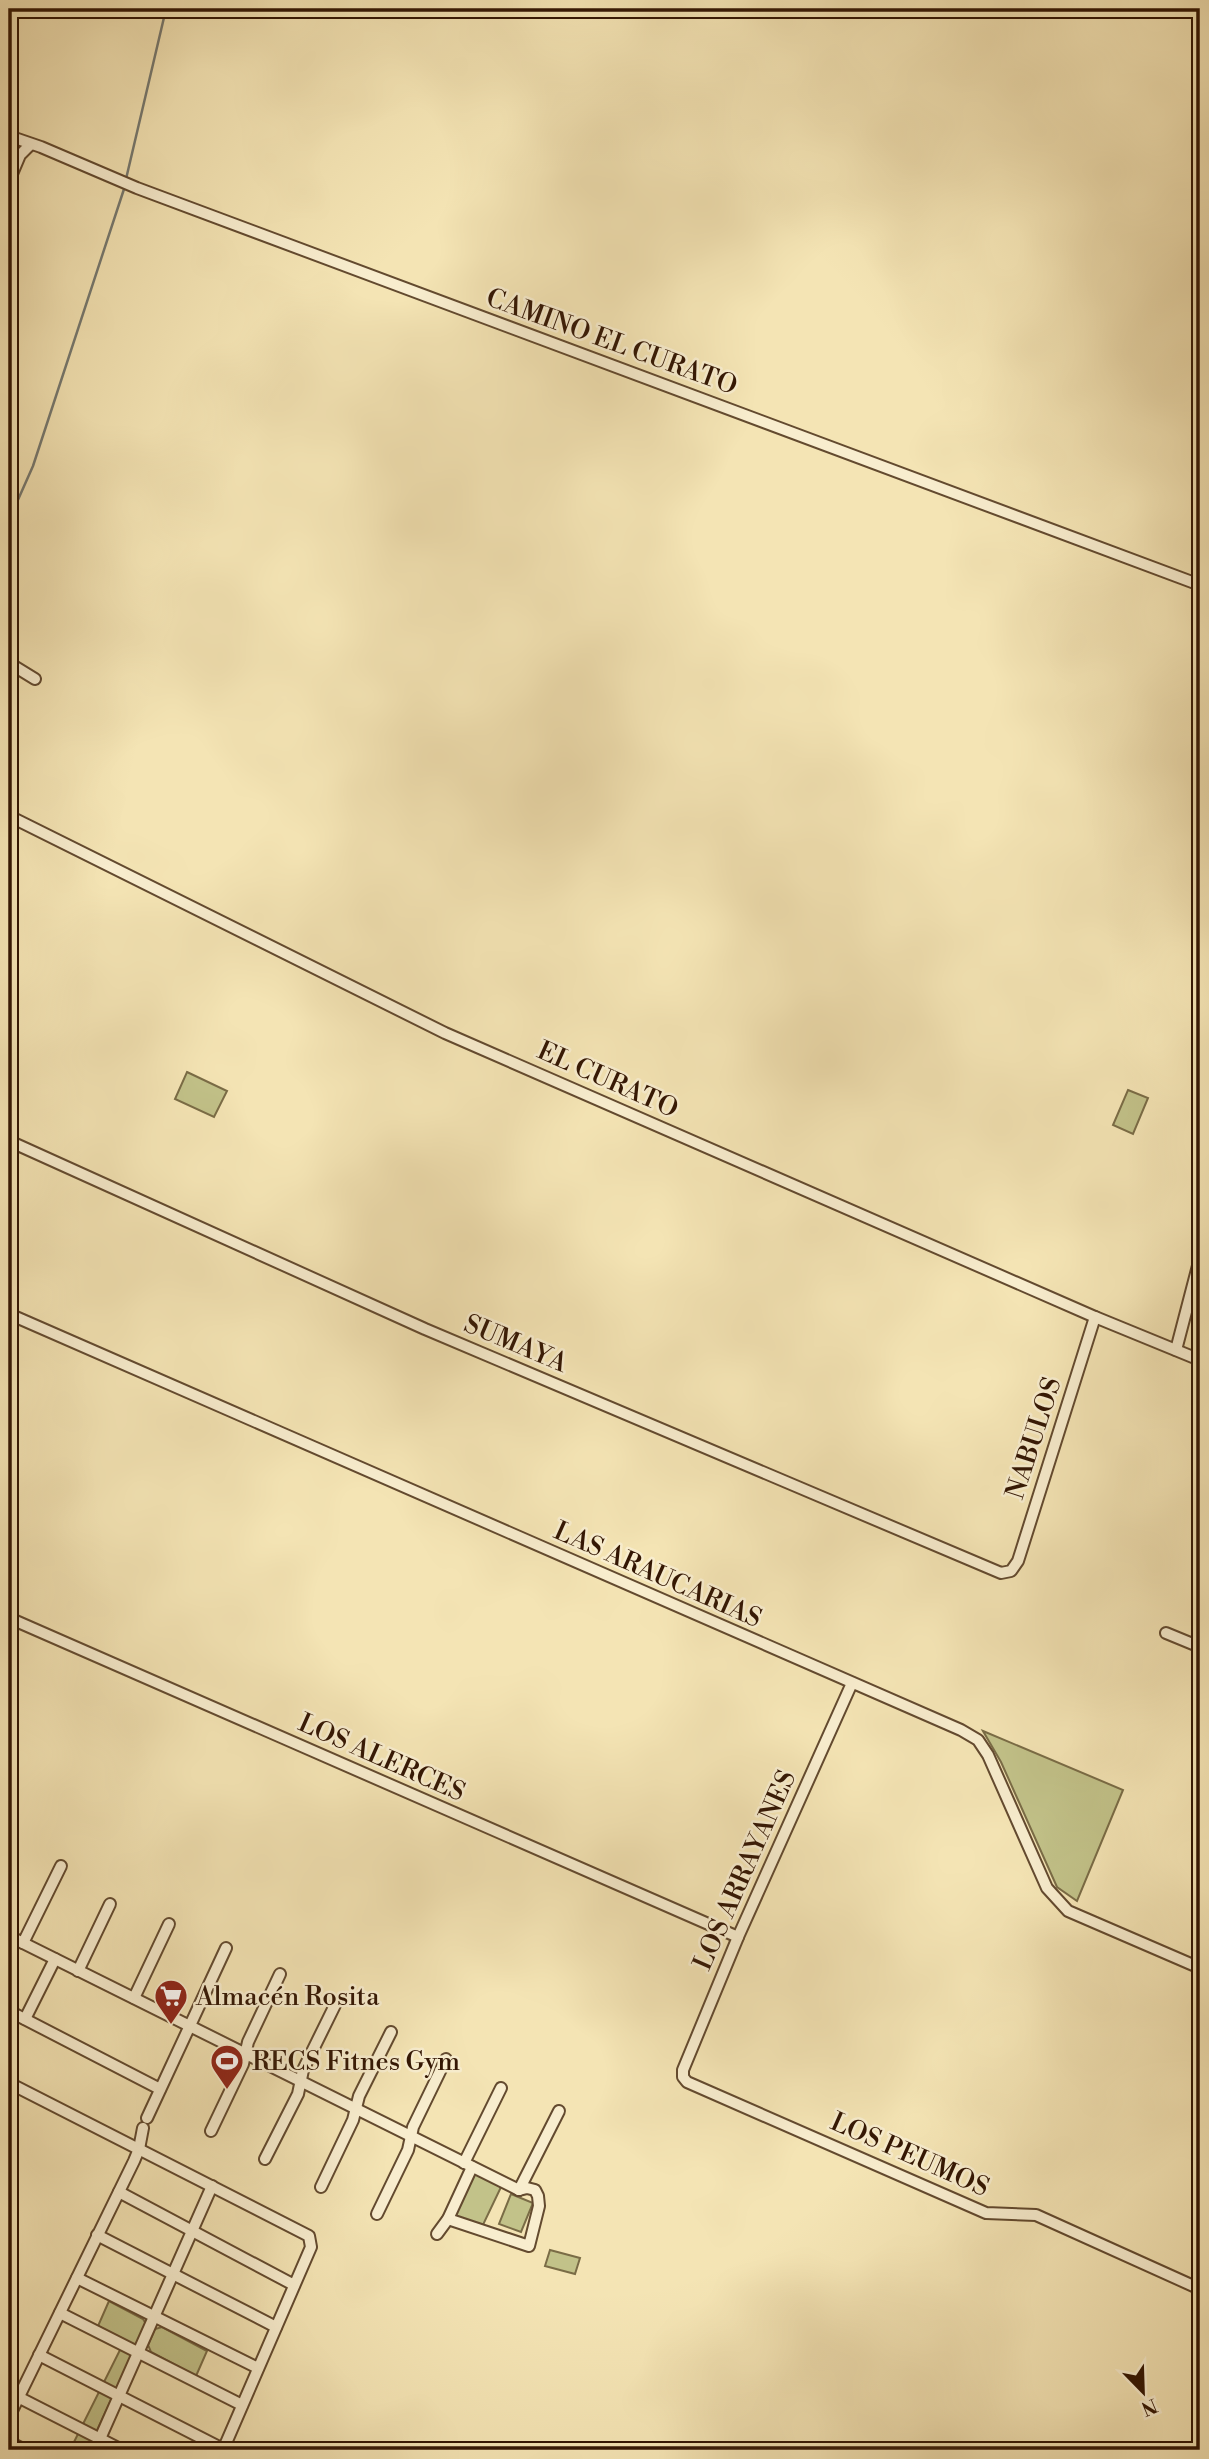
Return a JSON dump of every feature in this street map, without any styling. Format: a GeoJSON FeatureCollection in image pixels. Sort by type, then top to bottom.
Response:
{"type":"FeatureCollection","features":[{"type":"Feature","properties":{"kind":"street","name":"CAMINO EL CURATO"},"geometry":{"type":"LineString","coordinates":[[9,136],[137,188],[1200,585]]}},
{"type":"Feature","properties":{"kind":"street"},"geometry":{"type":"LineString","coordinates":[[9,181],[20,155],[30,145]]}},
{"type":"Feature","properties":{"kind":"street"},"geometry":{"type":"LineString","coordinates":[[9,663],[35,678]]}},
{"type":"Feature","properties":{"kind":"street","name":"EL CURATO"},"geometry":{"type":"LineString","coordinates":[[9,816],[445,1032],[1095,1317],[1200,1360]]}},
{"type":"Feature","properties":{"kind":"street","name":"SUMAYA"},"geometry":{"type":"LineString","coordinates":[[9,1141],[425,1329],[996,1572],[1011,1571]]}},
{"type":"Feature","properties":{"kind":"street"},"geometry":{"type":"LineString","coordinates":[[1175,1350],[1200,1258]]}},
{"type":"Feature","properties":{"kind":"street","name":"LAS ARAUCARIAS"},"geometry":{"type":"LineString","coordinates":[[9,1314],[961,1730],[978,1740],[988,1755],[1046,1888],[1068,1911],[1200,1968]]}},
{"type":"Feature","properties":{"kind":"street","name":"NABULOS"},"geometry":{"type":"LineString","coordinates":[[1011,1571],[1018,1561],[1095,1317]]}},
{"type":"Feature","properties":{"kind":"street","name":"LOS ALERCES"},"geometry":{"type":"LineString","coordinates":[[9,1618],[738,1937]]}},
{"type":"Feature","properties":{"kind":"street"},"geometry":{"type":"LineString","coordinates":[[1166,1633],[1200,1647]]}},
{"type":"Feature","properties":{"kind":"street","name":"LOS ARRAYANES"},"geometry":{"type":"LineString","coordinates":[[683,2077],[682,2070],[738,1937],[852,1683]]}},
{"type":"Feature","properties":{"kind":"street"},"geometry":{"type":"LineString","coordinates":[[23,1943],[61,1866]]}},
{"type":"Feature","properties":{"kind":"street"},"geometry":{"type":"LineString","coordinates":[[78,1971],[110,1904]]}},
{"type":"Feature","properties":{"kind":"street"},"geometry":{"type":"LineString","coordinates":[[134,1998],[169,1924]]}},
{"type":"Feature","properties":{"kind":"street"},"geometry":{"type":"LineString","coordinates":[[9,1936],[519,2190],[534,2190],[539,2201],[529,2246],[448,2219]]}},
{"type":"Feature","properties":{"kind":"street"},"geometry":{"type":"LineString","coordinates":[[9,2417],[139,2149],[145,2123],[226,1948]]}},
{"type":"Feature","properties":{"kind":"street"},"geometry":{"type":"LineString","coordinates":[[25,2020],[55,1959]]}},
{"type":"Feature","properties":{"kind":"street"},"geometry":{"type":"LineString","coordinates":[[211,2131],[243,2064],[248,2042],[280,1974]]}},
{"type":"Feature","properties":{"kind":"street"},"geometry":{"type":"LineString","coordinates":[[265,2159],[298,2094],[303,2070],[336,2003]]}},
{"type":"Feature","properties":{"kind":"street"},"geometry":{"type":"LineString","coordinates":[[9,2011],[160,2089]]}},
{"type":"Feature","properties":{"kind":"street"},"geometry":{"type":"LineString","coordinates":[[321,2186],[353,2120],[359,2096],[391,2032]]}},
{"type":"Feature","properties":{"kind":"street"},"geometry":{"type":"LineString","coordinates":[[376,2214],[408,2150],[414,2127],[446,2059]]}},
{"type":"Feature","properties":{"kind":"street","name":"LOS PEUMOS"},"geometry":{"type":"LineString","coordinates":[[683,2077],[986,2213],[1036,2215],[1200,2289]]}},
{"type":"Feature","properties":{"kind":"street"},"geometry":{"type":"LineString","coordinates":[[9,2082],[309,2236],[311,2247],[223,2449],[39,2355]]}},
{"type":"Feature","properties":{"kind":"street"},"geometry":{"type":"LineString","coordinates":[[437,2234],[448,2219],[501,2088]]}},
{"type":"Feature","properties":{"kind":"street"},"geometry":{"type":"LineString","coordinates":[[519,2190],[559,2111]]}},
{"type":"Feature","properties":{"kind":"street"},"geometry":{"type":"LineString","coordinates":[[98,2445],[212,2186]]}},
{"type":"Feature","properties":{"kind":"street"},"geometry":{"type":"LineString","coordinates":[[118,2192],[294,2285]]}},
{"type":"Feature","properties":{"kind":"street"},"geometry":{"type":"LineString","coordinates":[[97,2235],[276,2327]]}},
{"type":"Feature","properties":{"kind":"street"},"geometry":{"type":"LineString","coordinates":[[77,2278],[258,2368]]}},
{"type":"Feature","properties":{"kind":"street"},"geometry":{"type":"LineString","coordinates":[[60,2313],[242,2405]]}},
{"type":"Feature","properties":{"kind":"street"},"geometry":{"type":"LineString","coordinates":[[18,2397],[98,2445],[122,2450]]}},
{"type":"Feature","properties":{"kind":"street"},"geometry":{"type":"LineString","coordinates":[[9,2442],[25,2450]]}},
{"type":"Feature","properties":{"kind":"green space"},"geometry":{"type":"Polygon","coordinates":[[[187,1072],[227,1091],[214,1117],[175,1099],[187,1072]]]}},
{"type":"Feature","properties":{"kind":"green space"},"geometry":{"type":"Polygon","coordinates":[[[1128,1090],[1148,1098],[1133,1134],[1113,1125],[1128,1090]]]}},
{"type":"Feature","properties":{"kind":"green space"},"geometry":{"type":"Polygon","coordinates":[[[983,1731],[1123,1790],[1077,1901],[1057,1887],[1001,1762],[983,1731]]]}},
{"type":"Feature","properties":{"kind":"green space"},"geometry":{"type":"Polygon","coordinates":[[[474,2173],[502,2185],[481,2229],[454,2217],[474,2173]]]}},
{"type":"Feature","properties":{"kind":"green space"},"geometry":{"type":"Polygon","coordinates":[[[511,2194],[533,2203],[521,2232],[499,2224],[511,2194]]]}},
{"type":"Feature","properties":{"kind":"green space"},"geometry":{"type":"Polygon","coordinates":[[[550,2250],[580,2258],[575,2274],[545,2266],[550,2250]]]}},
{"type":"Feature","properties":{"kind":"green space"},"geometry":{"type":"Polygon","coordinates":[[[109,2301],[143,2319],[146,2324],[88,2450],[70,2450],[125,2340],[98,2326],[109,2301]]]}},
{"type":"Feature","properties":{"kind":"green space"},"geometry":{"type":"Polygon","coordinates":[[[162,2327],[207,2351],[196,2376],[151,2352],[148,2345],[155,2329],[162,2327]]]}},
{"type":"Feature","properties":{"kind":"waterway"},"geometry":{"type":"LineString","coordinates":[[126,179],[166,9]]}},
{"type":"Feature","properties":{"kind":"waterway"},"geometry":{"type":"LineString","coordinates":[[9,520],[33,466],[125,186]]}},
{"type":"Feature","properties":{"kind":"place","name":"Almacén Rosita"},"geometry":{"type":"Point","coordinates":[171,2026]}},
{"type":"Feature","properties":{"kind":"place","name":"RECS Fitnes Gym"},"geometry":{"type":"Point","coordinates":[227,2091]}}]}
